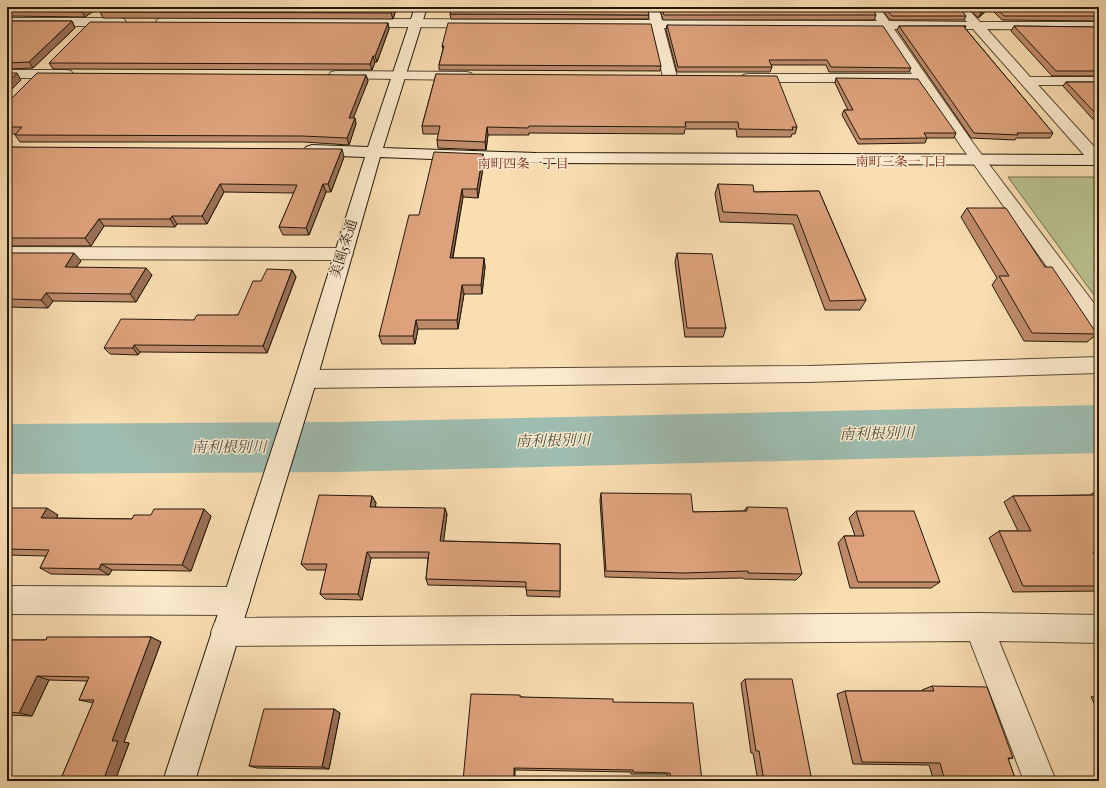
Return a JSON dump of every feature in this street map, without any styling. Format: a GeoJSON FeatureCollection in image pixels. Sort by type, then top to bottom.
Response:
{"type":"FeatureCollection","features":[{"type":"Feature","properties":{"kind":"street"},"geometry":{"type":"LineString","coordinates":[[80,32],[105,7]]}},
{"type":"Feature","properties":{"kind":"street","name":"美園5条通"},"geometry":{"type":"LineString","coordinates":[[178,781],[236,601],[306,378],[374,152],[421,7]]}},
{"type":"Feature","properties":{"kind":"street"},"geometry":{"type":"LineString","coordinates":[[654,7],[670,77]]}},
{"type":"Feature","properties":{"kind":"street"},"geometry":{"type":"LineString","coordinates":[[873,7],[978,160],[1099,325]]}},
{"type":"Feature","properties":{"kind":"street"},"geometry":{"type":"LineString","coordinates":[[960,7],[1098,160]]}},
{"type":"Feature","properties":{"kind":"street"},"geometry":{"type":"LineString","coordinates":[[7,22],[130,22]]}},
{"type":"Feature","properties":{"kind":"street"},"geometry":{"type":"LineString","coordinates":[[146,22],[1099,26]]}},
{"type":"Feature","properties":{"kind":"street"},"geometry":{"type":"LineString","coordinates":[[22,89],[48,64]]}},
{"type":"Feature","properties":{"kind":"street"},"geometry":{"type":"LineString","coordinates":[[7,74],[76,74]]}},
{"type":"Feature","properties":{"kind":"street"},"geometry":{"type":"LineString","coordinates":[[320,75],[481,76]]}},
{"type":"Feature","properties":{"kind":"street"},"geometry":{"type":"LineString","coordinates":[[654,77],[686,78]]}},
{"type":"Feature","properties":{"kind":"street"},"geometry":{"type":"LineString","coordinates":[[733,78],[921,78]]}},
{"type":"Feature","properties":{"kind":"street"},"geometry":{"type":"LineString","coordinates":[[1026,81],[1099,81]]}},
{"type":"Feature","properties":{"kind":"street"},"geometry":{"type":"LineString","coordinates":[[296,149],[544,158],[1098,160]]}},
{"type":"Feature","properties":{"kind":"street"},"geometry":{"type":"LineString","coordinates":[[7,253],[344,254]]}},
{"type":"Feature","properties":{"kind":"street"},"geometry":{"type":"LineString","coordinates":[[306,378],[809,374],[1099,364]]}},
{"type":"Feature","properties":{"kind":"street"},"geometry":{"type":"LineString","coordinates":[[7,600],[236,601]]}},
{"type":"Feature","properties":{"kind":"street"},"geometry":{"type":"LineString","coordinates":[[225,632],[979,627],[1099,629]]}},
{"type":"Feature","properties":{"kind":"street"},"geometry":{"type":"LineString","coordinates":[[979,627],[1040,781]]}},
{"type":"Feature","properties":{"kind":"green space"},"geometry":{"type":"Polygon","coordinates":[[[1008,177],[1094,177],[1099,183],[1099,302],[1008,177]]]}},
{"type":"Feature","properties":{"kind":"building"},"geometry":{"type":"Polygon","coordinates":[[[7,7],[88,7],[82,12],[7,11],[7,7]]]}},
{"type":"Feature","properties":{"kind":"building"},"geometry":{"type":"Polygon","coordinates":[[[98,7],[393,7],[391,13],[100,12],[98,7]]]}},
{"type":"Feature","properties":{"kind":"building"},"geometry":{"type":"Polygon","coordinates":[[[452,7],[647,7],[649,15],[450,14],[452,7]]]}},
{"type":"Feature","properties":{"kind":"building"},"geometry":{"type":"Polygon","coordinates":[[[661,7],[871,7],[876,15],[664,15],[661,7]]]}},
{"type":"Feature","properties":{"kind":"building"},"geometry":{"type":"Polygon","coordinates":[[[885,7],[958,7],[966,16],[892,16],[885,7]]]}},
{"type":"Feature","properties":{"kind":"building"},"geometry":{"type":"Polygon","coordinates":[[[975,7],[988,7],[981,13],[975,7]]]}},
{"type":"Feature","properties":{"kind":"building"},"geometry":{"type":"Polygon","coordinates":[[[996,7],[1099,7],[1099,16],[1004,16],[996,7]]]}},
{"type":"Feature","properties":{"kind":"building"},"geometry":{"type":"Polygon","coordinates":[[[7,21],[72,21],[29,62],[7,63],[7,21]]]}},
{"type":"Feature","properties":{"kind":"building"},"geometry":{"type":"Polygon","coordinates":[[[90,22],[388,23],[375,56],[373,56],[370,64],[49,63],[90,22]]]}},
{"type":"Feature","properties":{"kind":"building"},"geometry":{"type":"Polygon","coordinates":[[[448,23],[651,24],[661,66],[439,65],[448,23]]]}},
{"type":"Feature","properties":{"kind":"building"},"geometry":{"type":"Polygon","coordinates":[[[667,25],[883,26],[911,68],[831,67],[827,60],[769,60],[772,67],[678,67],[667,25]]]}},
{"type":"Feature","properties":{"kind":"building"},"geometry":{"type":"Polygon","coordinates":[[[899,26],[966,26],[964,27],[1053,133],[1017,133],[1018,135],[974,133],[899,26]]]}},
{"type":"Feature","properties":{"kind":"building"},"geometry":{"type":"Polygon","coordinates":[[[1014,26],[1099,27],[1099,71],[1056,71],[1014,26]]]}},
{"type":"Feature","properties":{"kind":"building"},"geometry":{"type":"Polygon","coordinates":[[[7,73],[17,73],[7,83],[7,73]]]}},
{"type":"Feature","properties":{"kind":"building"},"geometry":{"type":"Polygon","coordinates":[[[37,73],[366,75],[349,118],[355,118],[347,138],[302,136],[15,135],[22,127],[7,127],[7,102],[37,73]]]}},
{"type":"Feature","properties":{"kind":"building"},"geometry":{"type":"Polygon","coordinates":[[[436,74],[777,76],[797,127],[792,127],[793,130],[739,129],[738,122],[685,122],[686,127],[487,127],[485,142],[437,140],[440,126],[422,126],[436,74]]]}},
{"type":"Feature","properties":{"kind":"building"},"geometry":{"type":"Polygon","coordinates":[[[836,78],[918,79],[956,133],[924,133],[927,138],[860,139],[844,110],[853,110],[836,78]]]}},
{"type":"Feature","properties":{"kind":"building"},"geometry":{"type":"Polygon","coordinates":[[[1066,82],[1099,82],[1099,117],[1066,82]]]}},
{"type":"Feature","properties":{"kind":"building"},"geometry":{"type":"Polygon","coordinates":[[[7,147],[342,149],[328,184],[323,184],[306,228],[279,227],[297,185],[220,184],[202,216],[172,216],[170,219],[99,219],[85,238],[7,238],[7,147]]]}},
{"type":"Feature","properties":{"kind":"building"},"geometry":{"type":"Polygon","coordinates":[[[434,152],[483,154],[477,189],[462,189],[450,258],[484,258],[481,285],[462,285],[457,320],[416,320],[413,336],[379,336],[409,215],[419,215],[434,152]]]}},
{"type":"Feature","properties":{"kind":"building"},"geometry":{"type":"Polygon","coordinates":[[[718,184],[753,185],[754,192],[819,191],[866,300],[830,301],[797,215],[723,212],[718,184]]]}},
{"type":"Feature","properties":{"kind":"building"},"geometry":{"type":"Polygon","coordinates":[[[967,208],[1006,208],[1045,267],[1052,267],[1097,334],[1032,333],[999,276],[1009,276],[967,208]]]}},
{"type":"Feature","properties":{"kind":"building"},"geometry":{"type":"Polygon","coordinates":[[[7,253],[74,253],[65,267],[146,268],[130,294],[46,293],[41,300],[7,299],[7,253]]]}},
{"type":"Feature","properties":{"kind":"building"},"geometry":{"type":"Polygon","coordinates":[[[677,253],[712,254],[726,328],[687,328],[677,253]]]}},
{"type":"Feature","properties":{"kind":"building"},"geometry":{"type":"Polygon","coordinates":[[[267,269],[292,270],[263,346],[134,345],[133,348],[104,348],[121,319],[194,320],[197,315],[238,315],[253,281],[261,281],[267,269]]]}},
{"type":"Feature","properties":{"kind":"building"},"geometry":{"type":"Polygon","coordinates":[[[601,493],[691,494],[693,512],[747,511],[747,507],[787,508],[802,574],[748,573],[748,571],[684,573],[606,571],[601,493]]]}},
{"type":"Feature","properties":{"kind":"building"},"geometry":{"type":"Polygon","coordinates":[[[319,495],[372,496],[370,507],[445,508],[440,541],[560,544],[560,591],[526,590],[526,582],[426,579],[429,552],[367,552],[358,594],[320,594],[327,564],[301,564],[319,495]]]}},
{"type":"Feature","properties":{"kind":"building"},"geometry":{"type":"Polygon","coordinates":[[[1099,495],[1099,552],[1093,552],[1099,563],[1099,586],[1023,586],[999,531],[1031,531],[1013,496],[1099,495]]]}},
{"type":"Feature","properties":{"kind":"building"},"geometry":{"type":"Polygon","coordinates":[[[7,508],[47,508],[41,518],[132,519],[134,515],[151,515],[154,509],[204,509],[182,565],[101,564],[99,569],[40,568],[49,550],[7,549],[7,508]]]}},
{"type":"Feature","properties":{"kind":"building"},"geometry":{"type":"Polygon","coordinates":[[[856,511],[914,511],[940,582],[858,582],[844,536],[864,536],[856,511]]]}},
{"type":"Feature","properties":{"kind":"building"},"geometry":{"type":"Polygon","coordinates":[[[47,637],[151,637],[112,741],[118,741],[103,781],[60,781],[94,700],[79,700],[89,677],[37,676],[19,713],[7,712],[7,640],[46,640],[47,637]]]}},
{"type":"Feature","properties":{"kind":"building"},"geometry":{"type":"Polygon","coordinates":[[[745,679],[792,679],[812,781],[764,781],[759,751],[756,751],[745,679]]]}},
{"type":"Feature","properties":{"kind":"building"},"geometry":{"type":"Polygon","coordinates":[[[932,686],[987,687],[1013,758],[1008,758],[1016,781],[945,781],[940,763],[862,762],[845,691],[934,691],[932,686]]]}},
{"type":"Feature","properties":{"kind":"building"},"geometry":{"type":"Polygon","coordinates":[[[471,694],[520,695],[520,697],[613,699],[613,702],[693,703],[702,781],[671,781],[670,773],[633,772],[633,770],[514,768],[514,781],[463,781],[471,694]]]}},
{"type":"Feature","properties":{"kind":"building"},"geometry":{"type":"Polygon","coordinates":[[[264,709],[334,709],[322,767],[249,766],[264,709]]]}},
{"type":"Feature","properties":{"kind":"waterway","name":"南利根別川"},"geometry":{"type":"LineString","coordinates":[[7,449],[337,447],[1099,429]]}},
{"type":"Feature","properties":{"kind":"district","name":"南町三条一丁目"},"geometry":{"type":"Point","coordinates":[901,163]}},
{"type":"Feature","properties":{"kind":"district","name":"南町四条一丁目"},"geometry":{"type":"Point","coordinates":[523,165]}}]}
